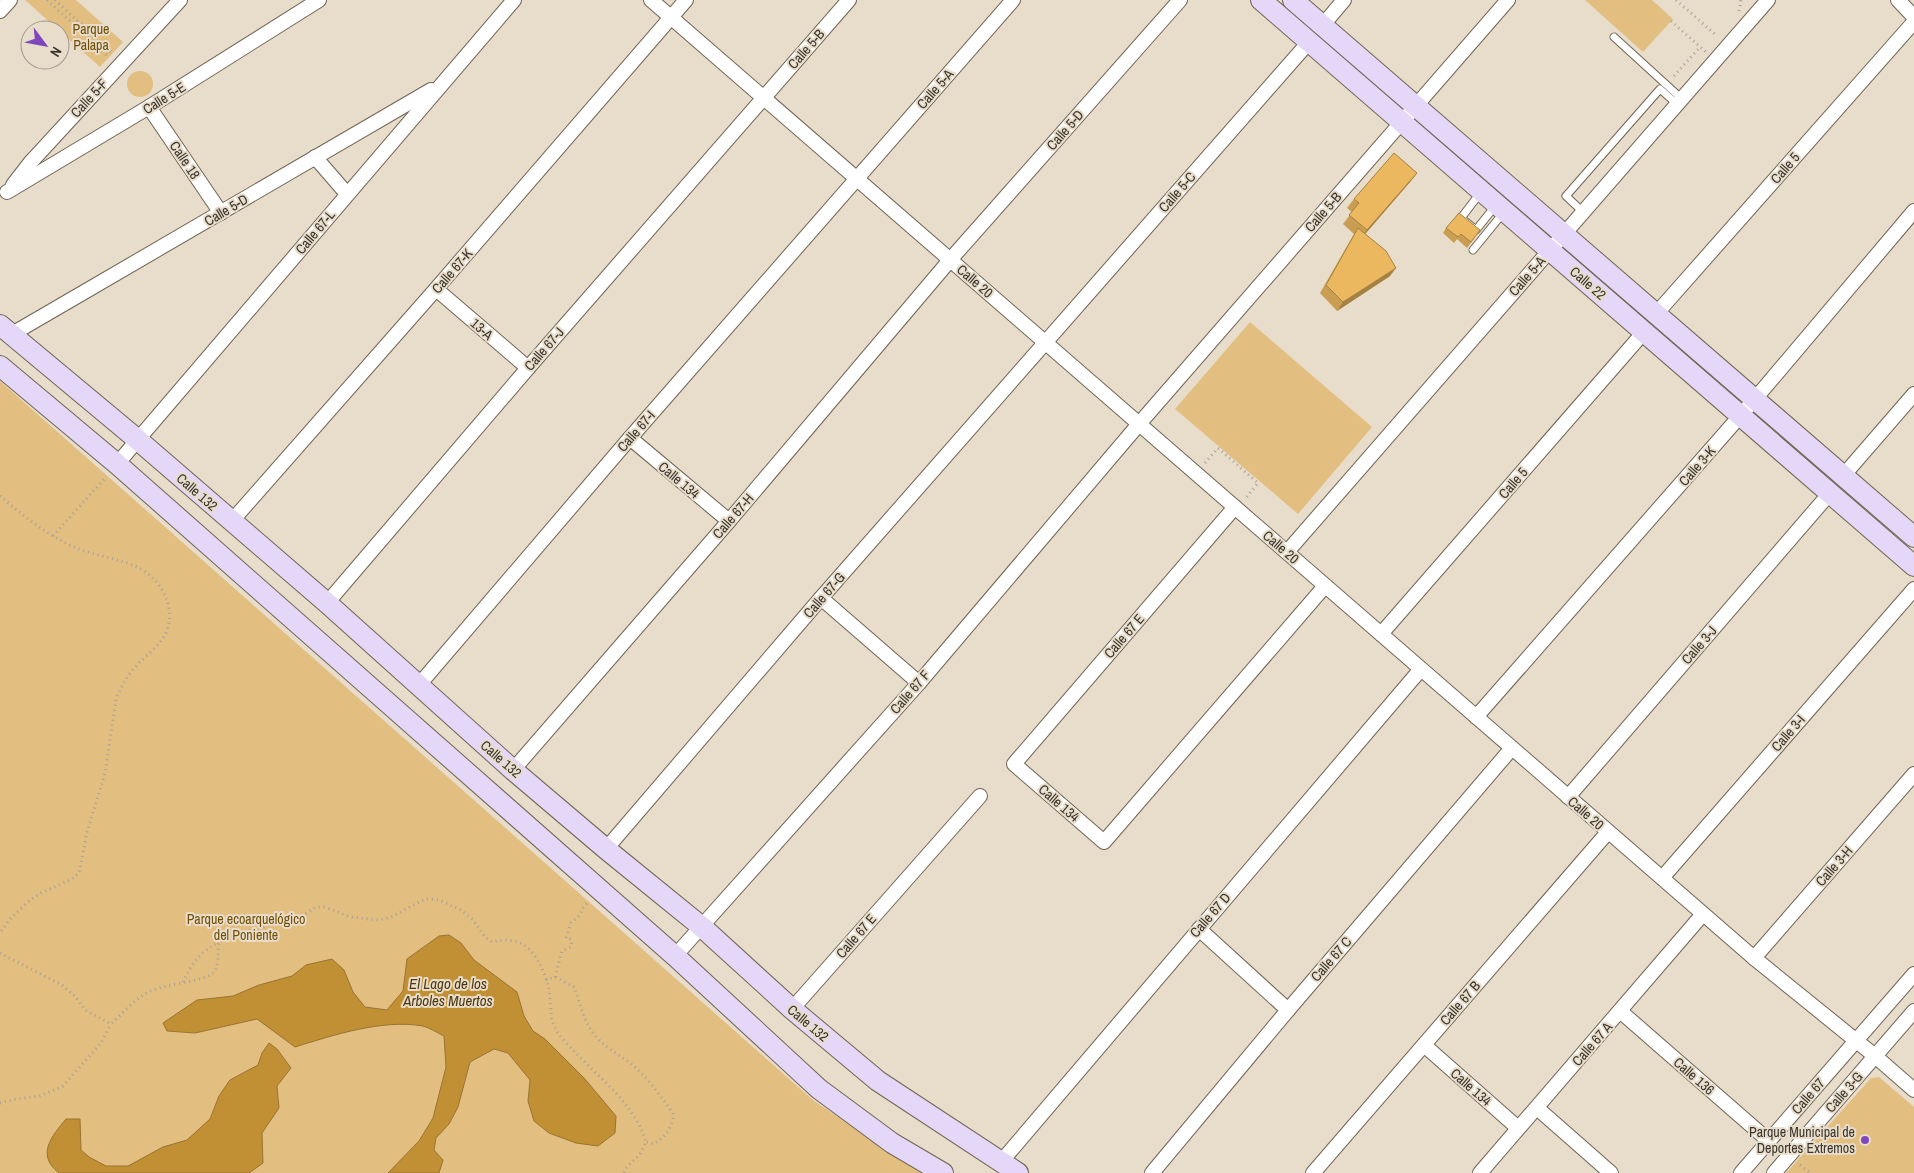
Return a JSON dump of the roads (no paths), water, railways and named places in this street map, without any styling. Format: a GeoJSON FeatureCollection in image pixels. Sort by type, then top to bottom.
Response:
{"type":"FeatureCollection","features":[{"type":"Feature","properties":{"kind":"street"},"geometry":{"type":"LineString","coordinates":[[0,11],[10,0]]}},
{"type":"Feature","properties":{"kind":"street","name":"Calle 5-F"},"geometry":{"type":"LineString","coordinates":[[3,195],[30,163],[180,0]]}},
{"type":"Feature","properties":{"kind":"street","name":"Calle 5-E"},"geometry":{"type":"LineString","coordinates":[[3,195],[149,107],[319,0]]}},
{"type":"Feature","properties":{"kind":"street","name":"Calle 67-L"},"geometry":{"type":"LineString","coordinates":[[111,470],[514,0]]}},
{"type":"Feature","properties":{"kind":"street","name":"Calle 20"},"geometry":{"type":"LineString","coordinates":[[651,0],[1139,424],[1240,503],[1287,552],[1325,586],[1703,914],[1914,1090]]}},
{"type":"Feature","properties":{"kind":"street"},"geometry":{"type":"LineString","coordinates":[[671,17],[686,0]]}},
{"type":"Feature","properties":{"kind":"street","name":"Calle 5-B"},"geometry":{"type":"LineString","coordinates":[[763,97],[849,0]]}},
{"type":"Feature","properties":{"kind":"street","name":"Calle 5-A"},"geometry":{"type":"LineString","coordinates":[[856,178],[1013,0]]}},
{"type":"Feature","properties":{"kind":"street","name":"Calle 5-D"},"geometry":{"type":"LineString","coordinates":[[950,260],[1180,0]]}},
{"type":"Feature","properties":{"kind":"street","name":"Calle 22"},"geometry":{"type":"LineString","coordinates":[[1261,0],[1914,566]]}},
{"type":"Feature","properties":{"kind":"street","name":"Calle 22"},"geometry":{"type":"LineString","coordinates":[[1293,0],[1914,537]]}},
{"type":"Feature","properties":{"kind":"street"},"geometry":{"type":"LineString","coordinates":[[1322,26],[1344,0]]}},
{"type":"Feature","properties":{"kind":"street","name":"Calle 5-B"},"geometry":{"type":"LineString","coordinates":[[1139,424],[1508,0]]}},
{"type":"Feature","properties":{"kind":"street","name":"Calle 5-A"},"geometry":{"type":"LineString","coordinates":[[1287,552],[1768,0]]}},
{"type":"Feature","properties":{"kind":"street"},"geometry":{"type":"LineString","coordinates":[[1898,0],[1914,17]]}},
{"type":"Feature","properties":{"kind":"street","name":"Calle 67-K"},"geometry":{"type":"LineString","coordinates":[[232,522],[671,17]]}},
{"type":"Feature","properties":{"kind":"street","name":"Calle 5"},"geometry":{"type":"LineString","coordinates":[[1656,314],[1914,22]]}},
{"type":"Feature","properties":{"kind":"street","name":"Calle 5-C"},"geometry":{"type":"LineString","coordinates":[[1045,342],[1309,42]]}},
{"type":"Feature","properties":{"kind":"street","name":"Calle 5-D"},"geometry":{"type":"LineString","coordinates":[[6,329],[221,213],[315,156],[439,86]]}},
{"type":"Feature","properties":{"kind":"street","name":"Calle 67-J"},"geometry":{"type":"LineString","coordinates":[[327,603],[763,97]]}},
{"type":"Feature","properties":{"kind":"street","name":"Calle 18"},"geometry":{"type":"LineString","coordinates":[[149,107],[221,213]]}},
{"type":"Feature","properties":{"kind":"street"},"geometry":{"type":"LineString","coordinates":[[315,156],[346,194]]}},
{"type":"Feature","properties":{"kind":"street","name":"Calle 67-I"},"geometry":{"type":"LineString","coordinates":[[418,686],[856,178]]}},
{"type":"Feature","properties":{"kind":"street","name":"Calle 3-K"},"geometry":{"type":"LineString","coordinates":[[1476,717],[1755,399],[1914,211]]}},
{"type":"Feature","properties":{"kind":"street","name":"Calle 67-H"},"geometry":{"type":"LineString","coordinates":[[513,770],[729,521],[950,260]]}},
{"type":"Feature","properties":{"kind":"street","name":"13-A"},"geometry":{"type":"LineString","coordinates":[[436,289],[528,368]]}},
{"type":"Feature","properties":{"kind":"street","name":"Calle 132"},"geometry":{"type":"LineString","coordinates":[[6,329],[327,603],[513,770],[606,850],[702,927],[792,1009],[878,1081],[1018,1173]]}},
{"type":"Feature","properties":{"kind":"street","name":"Calle 5"},"geometry":{"type":"LineString","coordinates":[[1381,634],[1644,332]]}},
{"type":"Feature","properties":{"kind":"street","name":"Calle 67-G"},"geometry":{"type":"LineString","coordinates":[[606,850],[821,598],[1045,342]]}},
{"type":"Feature","properties":{"kind":"street"},"geometry":{"type":"LineString","coordinates":[[0,366],[111,470],[675,956],[819,1089],[892,1143],[943,1173]]}},
{"type":"Feature","properties":{"kind":"street"},"geometry":{"type":"LineString","coordinates":[[1843,476],[1914,394]]}},
{"type":"Feature","properties":{"kind":"street","name":"Calle 67 F"},"geometry":{"type":"LineString","coordinates":[[675,956],[919,682],[1139,424]]}},
{"type":"Feature","properties":{"kind":"street","name":"Calle 134"},"geometry":{"type":"LineString","coordinates":[[630,438],[729,521]]}},
{"type":"Feature","properties":{"kind":"street","name":"Calle 3-J"},"geometry":{"type":"LineString","coordinates":[[1568,797],[1830,493]]}},
{"type":"Feature","properties":{"kind":"street","name":"Calle 67 E"},"geometry":{"type":"LineString","coordinates":[[1014,764],[1240,503]]}},
{"type":"Feature","properties":{"kind":"street","name":"Calle 134"},"geometry":{"type":"LineString","coordinates":[[1014,764],[1104,842],[1325,586]]}},
{"type":"Feature","properties":{"kind":"street","name":"Calle 3-I"},"geometry":{"type":"LineString","coordinates":[[1662,878],[1914,588]]}},
{"type":"Feature","properties":{"kind":"street"},"geometry":{"type":"LineString","coordinates":[[821,598],[919,682]]}},
{"type":"Feature","properties":{"kind":"street","name":"Calle 67 D"},"geometry":{"type":"LineString","coordinates":[[1001,1162],[1421,669]]}},
{"type":"Feature","properties":{"kind":"street","name":"Calle 67 C"},"geometry":{"type":"LineString","coordinates":[[1152,1173],[1288,1010],[1512,748]]}},
{"type":"Feature","properties":{"kind":"street","name":"Calle 3-H"},"geometry":{"type":"LineString","coordinates":[[1754,958],[1914,774]]}},
{"type":"Feature","properties":{"kind":"street","name":"Calle 67 E"},"geometry":{"type":"LineString","coordinates":[[792,1009],[980,796]]}},
{"type":"Feature","properties":{"kind":"street","name":"Calle 67 B"},"geometry":{"type":"LineString","coordinates":[[1313,1173],[1608,832]]}},
{"type":"Feature","properties":{"kind":"street","name":"Calle 67 A"},"geometry":{"type":"LineString","coordinates":[[1480,1173],[1703,914]]}},
{"type":"Feature","properties":{"kind":"street"},"geometry":{"type":"LineString","coordinates":[[1199,929],[1288,1010]]}},
{"type":"Feature","properties":{"kind":"street"},"geometry":{"type":"LineString","coordinates":[[1856,1041],[1914,974]]}},
{"type":"Feature","properties":{"kind":"street","name":"Calle 136"},"geometry":{"type":"LineString","coordinates":[[1620,1011],[1769,1141]]}},
{"type":"Feature","properties":{"kind":"street","name":"Calle 3-G"},"geometry":{"type":"LineString","coordinates":[[1776,1172],[1914,1011]]}},
{"type":"Feature","properties":{"kind":"street","name":"Calle 67"},"geometry":{"type":"LineString","coordinates":[[1741,1173],[1856,1041]]}},
{"type":"Feature","properties":{"kind":"street","name":"Calle 134"},"geometry":{"type":"LineString","coordinates":[[1424,1045],[1518,1128]]}},
{"type":"Feature","properties":{"kind":"street"},"geometry":{"type":"LineString","coordinates":[[1536,1108],[1611,1173]]}},
{"type":"Feature","properties":{"kind":"lane"},"geometry":{"type":"LineString","coordinates":[[1898,0],[1914,4]]}},
{"type":"Feature","properties":{"kind":"lane"},"geometry":{"type":"LineString","coordinates":[[1614,37],[1666,84],[1679,101]]}},
{"type":"Feature","properties":{"kind":"lane"},"geometry":{"type":"LineString","coordinates":[[1583,212],[1566,196],[1660,90],[1679,101]]}},
{"type":"Feature","properties":{"kind":"lane"},"geometry":{"type":"LineString","coordinates":[[1473,250],[1494,202]]}},
{"type":"Feature","properties":{"kind":"water","name":"El Lago de los Arboles Muertos"},"geometry":{"type":"Polygon","coordinates":[[[449,935],[461,943],[474,960],[517,992],[524,1016],[533,1031],[545,1039],[584,1078],[616,1116],[615,1133],[598,1146],[576,1143],[549,1133],[534,1121],[528,1101],[530,1080],[508,1053],[494,1049],[470,1062],[458,1107],[449,1124],[436,1138],[434,1150],[443,1160],[439,1173],[388,1173],[419,1141],[433,1118],[446,1067],[444,1036],[423,1026],[407,1024],[375,1026],[295,1047],[257,1019],[195,1033],[167,1031],[163,1023],[197,1000],[233,996],[259,985],[292,976],[306,965],[332,959],[344,970],[353,992],[365,1007],[387,1010],[403,991],[407,959],[439,936],[449,935]]]}},
{"type":"Feature","properties":{"kind":"water"},"geometry":{"type":"Polygon","coordinates":[[[269,1043],[277,1049],[291,1068],[277,1086],[279,1108],[262,1133],[263,1163],[249,1173],[59,1173],[48,1160],[48,1146],[51,1139],[66,1119],[80,1119],[81,1150],[89,1157],[106,1166],[128,1166],[163,1147],[187,1140],[210,1119],[219,1096],[230,1080],[258,1065],[262,1053],[269,1043]]]}},
{"type":"Feature","properties":{"kind":"place","name":"Parque Municipal de Deportes Extremos"},"geometry":{"type":"Point","coordinates":[1865,1140]}},
{"type":"Feature","properties":{"kind":"park label","name":"Parque Palapa"},"geometry":{"type":"Point","coordinates":[91,38]}},
{"type":"Feature","properties":{"kind":"park label","name":"Parque ecoarquelógico del Poniente"},"geometry":{"type":"Point","coordinates":[246,928]}}]}
